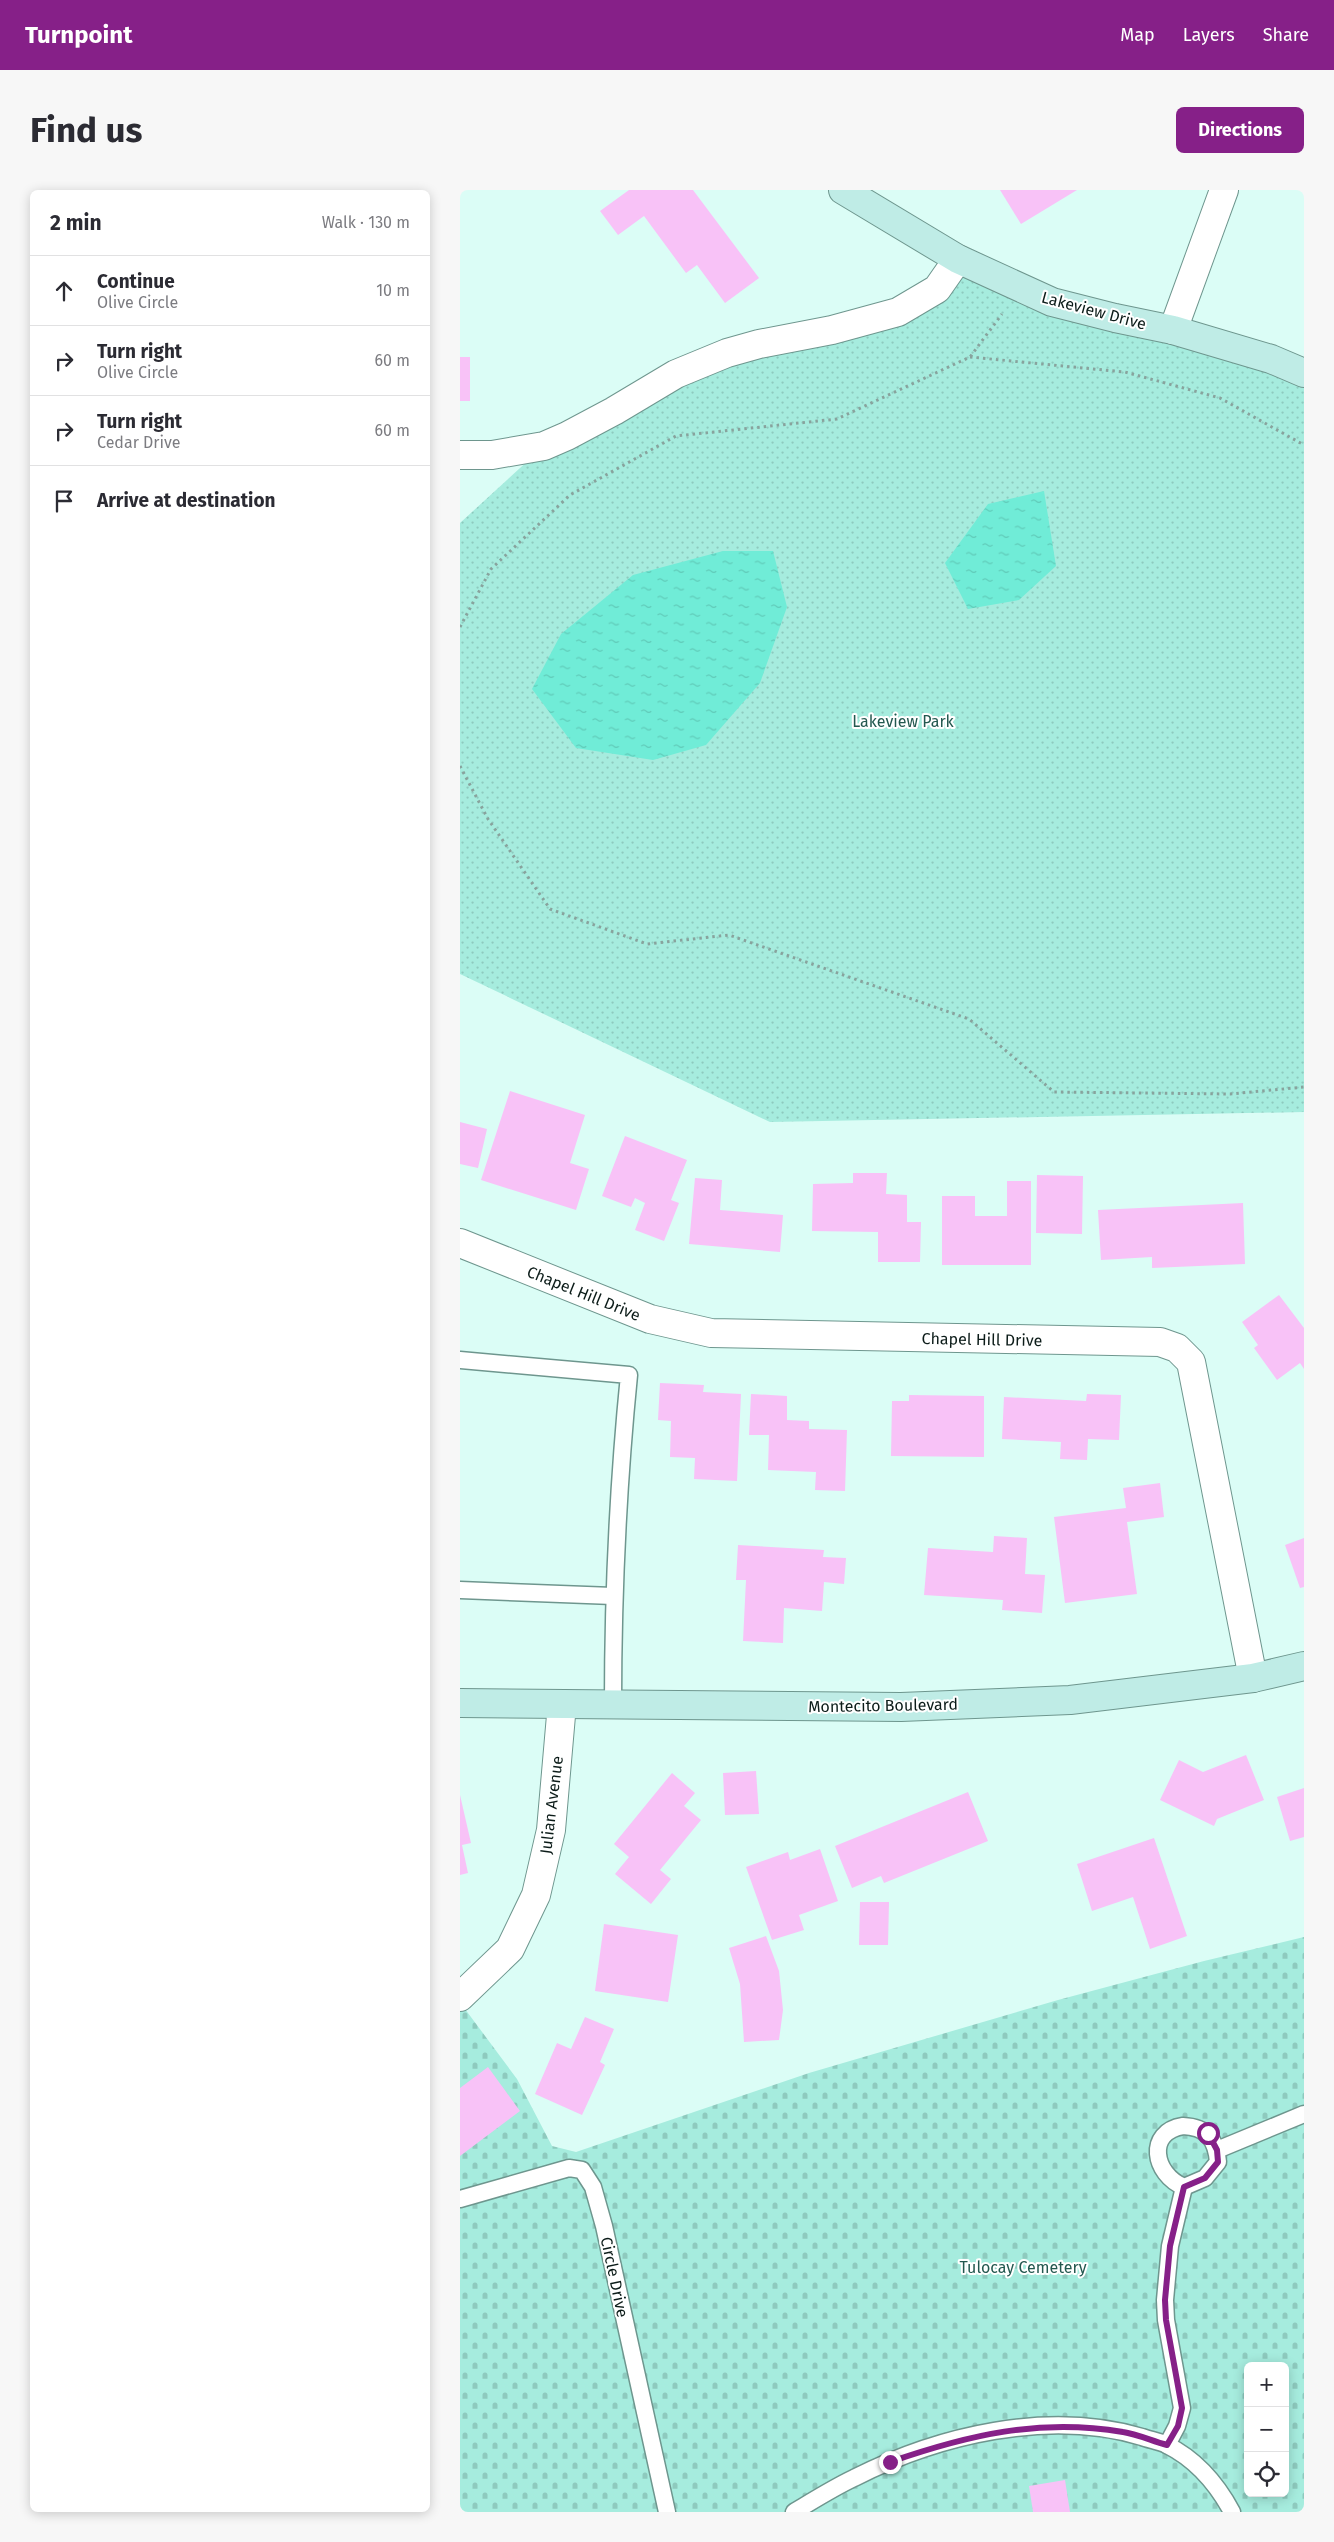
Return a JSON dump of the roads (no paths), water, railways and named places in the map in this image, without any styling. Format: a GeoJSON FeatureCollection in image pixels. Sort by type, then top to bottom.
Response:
{"type":"FeatureCollection","features":[{"type":"Feature","properties":{"kind":"street","name":"Lakeview Drive"},"geometry":{"type":"LineString","coordinates":[[843,190],[958,258],[1052,302],[1173,330],[1272,359],[1304,373]]}},
{"type":"Feature","properties":{"kind":"street"},"geometry":{"type":"LineString","coordinates":[[1173,330],[1224,190]]}},
{"type":"Feature","properties":{"kind":"street"},"geometry":{"type":"LineString","coordinates":[[460,455],[492,455],[544,446],[614,411],[676,374],[727,353],[759,344],[832,330],[898,312],[937,289],[958,258]]}},
{"type":"Feature","properties":{"kind":"street","name":"Chapel Hill Drive"},"geometry":{"type":"LineString","coordinates":[[460,1244],[650,1319],[711,1334],[1160,1342],[1176,1348],[1191,1362],[1253,1678]]}},
{"type":"Feature","properties":{"kind":"street","name":"Montecito Boulevard"},"geometry":{"type":"LineString","coordinates":[[460,1703],[901,1707],[1070,1700],[1253,1678],[1304,1666]]}},
{"type":"Feature","properties":{"kind":"street","name":"Julian Avenue"},"geometry":{"type":"LineString","coordinates":[[460,1997],[510,1949],[536,1895],[551,1830],[562,1704]]}},
{"type":"Feature","properties":{"kind":"lane"},"geometry":{"type":"LineString","coordinates":[[460,1360],[629,1375],[620,1461],[613,1596],[613,1704]]}},
{"type":"Feature","properties":{"kind":"lane"},"geometry":{"type":"LineString","coordinates":[[460,1590],[613,1596]]}},
{"type":"Feature","properties":{"kind":"lane"},"geometry":{"type":"LineString","coordinates":[[1217,2150],[1304,2114]]}},
{"type":"Feature","properties":{"kind":"lane"},"geometry":{"type":"LineString","coordinates":[[1194,2126],[1208,2133],[1217,2150],[1218,2162],[1212,2170],[1196,2183],[1184,2187],[1164,2173],[1158,2160],[1160,2146],[1166,2133],[1174,2127],[1194,2126]]}},
{"type":"Feature","properties":{"kind":"lane","name":"Circle Drive"},"geometry":{"type":"LineString","coordinates":[[460,2199],[569,2168],[582,2170],[589,2177],[604,2226],[667,2512]]}},
{"type":"Feature","properties":{"kind":"lane"},"geometry":{"type":"LineString","coordinates":[[1167,2445],[1178,2426],[1182,2408],[1166,2320],[1165,2300],[1170,2246],[1184,2187]]}},
{"type":"Feature","properties":{"kind":"lane"},"geometry":{"type":"LineString","coordinates":[[794,2512],[854,2477],[890,2462],[970,2436],[1014,2429],[1080,2426],[1124,2432],[1167,2445],[1207,2475],[1221,2491],[1232,2512]]}},
{"type":"Feature","properties":{"kind":"water"},"geometry":{"type":"Polygon","coordinates":[[[1044,491],[1056,566],[1019,600],[968,609],[945,563],[988,504],[1044,491]]]}},
{"type":"Feature","properties":{"kind":"water"},"geometry":{"type":"Polygon","coordinates":[[[723,551],[773,551],[787,607],[760,683],[706,745],[653,760],[576,748],[532,689],[561,634],[633,575],[723,551]]]}},
{"type":"Feature","properties":{"kind":"park label","name":"Lakeview Park"},"geometry":{"type":"Point","coordinates":[903,721]}},
{"type":"Feature","properties":{"kind":"park label","name":"Tulocay Cemetery"},"geometry":{"type":"Point","coordinates":[1023,2267]}}]}
